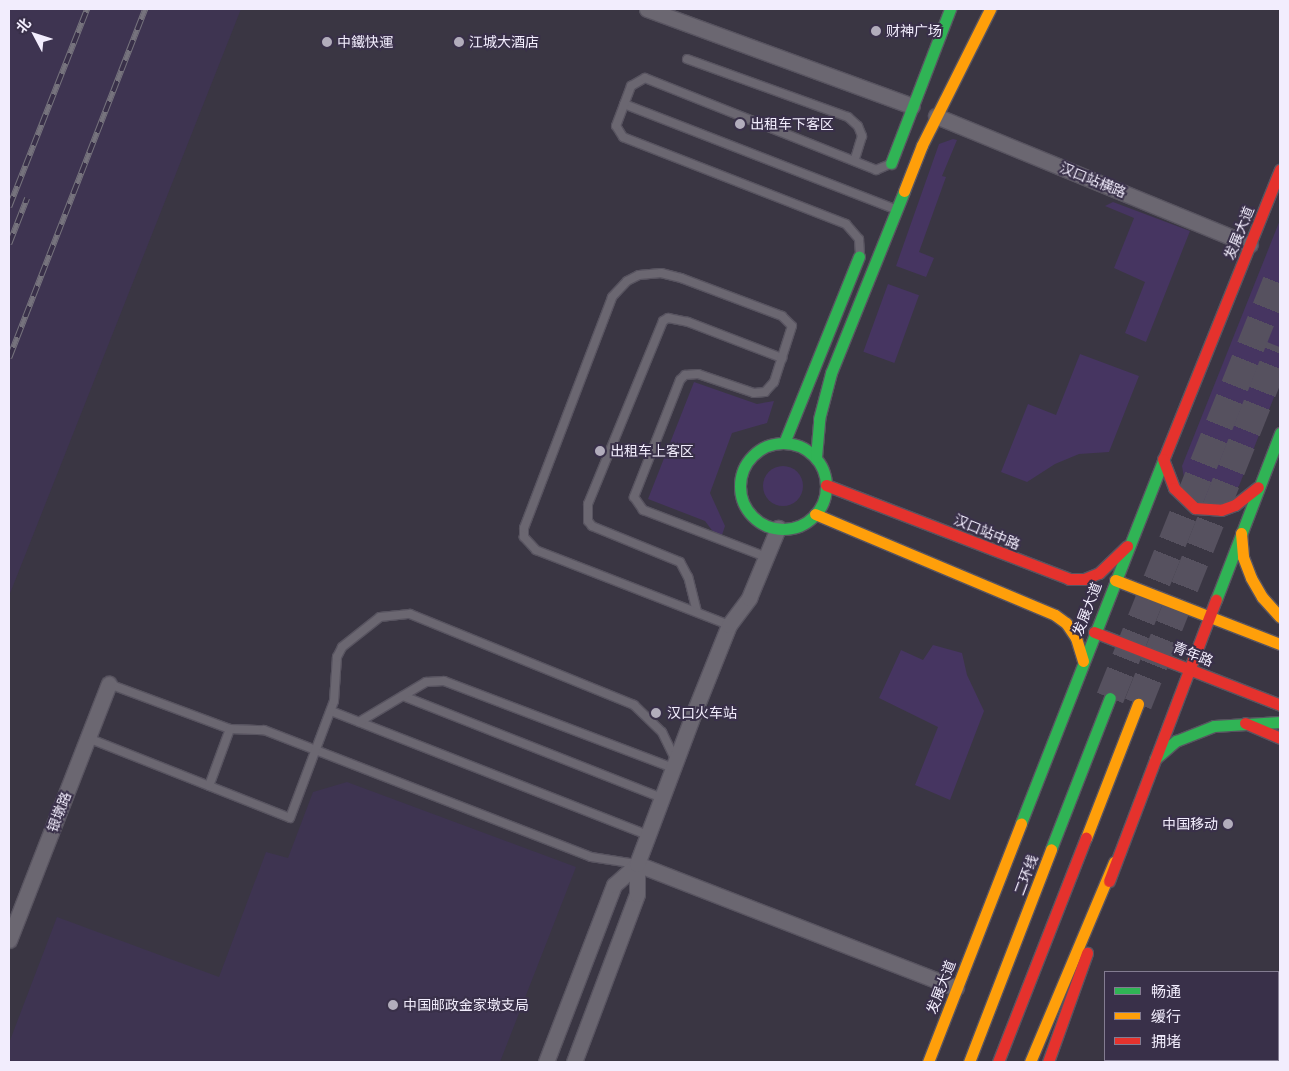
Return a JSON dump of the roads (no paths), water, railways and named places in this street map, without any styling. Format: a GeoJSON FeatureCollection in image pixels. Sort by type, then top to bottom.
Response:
{"type":"FeatureCollection","features":[{"type":"Feature","properties":{"kind":"main road"},"geometry":{"type":"LineString","coordinates":[[890,163],[950,9]]}},
{"type":"Feature","properties":{"kind":"main road"},"geometry":{"type":"LineString","coordinates":[[816,457],[807,449],[784,442],[772,444],[752,456],[745,466],[741,483],[743,500],[748,511],[767,525],[778,528],[799,526],[815,514],[822,505],[826,485],[816,457],[821,412],[831,374],[896,210],[936,116],[990,9]]}},
{"type":"Feature","properties":{"kind":"main road","name":"发展大道"},"geometry":{"type":"LineString","coordinates":[[928,1062],[1094,632],[1280,169]]}},
{"type":"Feature","properties":{"kind":"main road"},"geometry":{"type":"LineString","coordinates":[[784,442],[859,256]]}},
{"type":"Feature","properties":{"kind":"main road"},"geometry":{"type":"LineString","coordinates":[[1030,1062],[1114,862],[1280,433]]}},
{"type":"Feature","properties":{"kind":"main road"},"geometry":{"type":"LineString","coordinates":[[1164,460],[1174,488],[1195,508],[1221,510],[1235,505],[1259,486]]}},
{"type":"Feature","properties":{"kind":"main road","name":"汉口站中路"},"geometry":{"type":"LineString","coordinates":[[826,485],[1069,579],[1084,579],[1099,573],[1129,544]]}},
{"type":"Feature","properties":{"kind":"main road"},"geometry":{"type":"LineString","coordinates":[[815,514],[1055,615],[1066,623],[1076,638],[1083,661]]}},
{"type":"Feature","properties":{"kind":"main road"},"geometry":{"type":"LineString","coordinates":[[1241,531],[1243,557],[1262,596],[1280,617]]}},
{"type":"Feature","properties":{"kind":"main road"},"geometry":{"type":"LineString","coordinates":[[1115,580],[1280,644]]}},
{"type":"Feature","properties":{"kind":"main road"},"geometry":{"type":"LineString","coordinates":[[1262,596],[1280,604]]}},
{"type":"Feature","properties":{"kind":"main road","name":"青年路"},"geometry":{"type":"LineString","coordinates":[[1094,632],[1280,705]]}},
{"type":"Feature","properties":{"kind":"main road","name":"二环线"},"geometry":{"type":"LineString","coordinates":[[969,1062],[1110,698]]}},
{"type":"Feature","properties":{"kind":"main road"},"geometry":{"type":"LineString","coordinates":[[998,1062],[1138,704]]}},
{"type":"Feature","properties":{"kind":"main road"},"geometry":{"type":"LineString","coordinates":[[1154,760],[1176,741],[1196,731],[1242,722],[1280,722]]}},
{"type":"Feature","properties":{"kind":"main road"},"geometry":{"type":"LineString","coordinates":[[1242,722],[1280,738]]}},
{"type":"Feature","properties":{"kind":"main road"},"geometry":{"type":"LineString","coordinates":[[1048,1062],[1074,995],[1114,862]]}},
{"type":"Feature","properties":{"kind":"street"},"geometry":{"type":"LineString","coordinates":[[647,9],[912,106]]}},
{"type":"Feature","properties":{"kind":"street","name":"汉口站横路"},"geometry":{"type":"LineString","coordinates":[[936,116],[1250,245]]}},
{"type":"Feature","properties":{"kind":"street"},"geometry":{"type":"LineString","coordinates":[[574,1062],[637,894],[637,864],[674,765],[729,624],[749,598],[778,528]]}},
{"type":"Feature","properties":{"kind":"street","name":"银墩路"},"geometry":{"type":"LineString","coordinates":[[9,940],[109,684]]}},
{"type":"Feature","properties":{"kind":"street"},"geometry":{"type":"LineString","coordinates":[[637,864],[956,988]]}},
{"type":"Feature","properties":{"kind":"street"},"geometry":{"type":"LineString","coordinates":[[546,1062],[614,884],[637,864]]}},
{"type":"Feature","properties":{"kind":"lane"},"geometry":{"type":"LineString","coordinates":[[687,59],[848,118],[858,126],[862,136],[855,159]]}},
{"type":"Feature","properties":{"kind":"lane"},"geometry":{"type":"LineString","coordinates":[[859,256],[859,239],[846,224],[623,137],[616,126],[635,81],[645,78],[880,170],[890,163]]}},
{"type":"Feature","properties":{"kind":"lane"},"geometry":{"type":"LineString","coordinates":[[624,104],[896,210]]}},
{"type":"Feature","properties":{"kind":"lane"},"geometry":{"type":"LineString","coordinates":[[729,624],[536,550],[528,545],[524,528],[612,296],[627,281],[649,273],[672,275],[782,316],[790,322],[792,332],[774,382],[760,394],[698,374],[685,375],[677,386],[634,498],[643,510],[766,558]]}},
{"type":"Feature","properties":{"kind":"lane"},"geometry":{"type":"LineString","coordinates":[[697,612],[688,577],[680,562],[592,526],[588,521],[588,504],[663,322],[668,318],[688,322],[782,358]]}},
{"type":"Feature","properties":{"kind":"lane"},"geometry":{"type":"LineString","coordinates":[[88,738],[290,818],[331,711],[342,646],[380,617],[410,614],[634,705],[662,732],[674,765]]}},
{"type":"Feature","properties":{"kind":"lane"},"geometry":{"type":"LineString","coordinates":[[359,722],[426,682],[457,683],[674,765]]}},
{"type":"Feature","properties":{"kind":"lane"},"geometry":{"type":"LineString","coordinates":[[109,684],[230,729],[264,730],[591,857],[637,864]]}},
{"type":"Feature","properties":{"kind":"lane"},"geometry":{"type":"LineString","coordinates":[[404,696],[662,798]]}},
{"type":"Feature","properties":{"kind":"lane"},"geometry":{"type":"LineString","coordinates":[[331,711],[648,835]]}},
{"type":"Feature","properties":{"kind":"lane"},"geometry":{"type":"LineString","coordinates":[[209,786],[230,729]]}},
{"type":"Feature","properties":{"kind":"tunnel"},"geometry":{"type":"LineString","coordinates":[[1110,698],[1280,272]]}},
{"type":"Feature","properties":{"kind":"tunnel"},"geometry":{"type":"LineString","coordinates":[[1138,704],[1280,347]]}},
{"type":"Feature","properties":{"kind":"railway"},"geometry":{"type":"LineString","coordinates":[[9,207],[87,9]]}},
{"type":"Feature","properties":{"kind":"railway"},"geometry":{"type":"LineString","coordinates":[[9,358],[145,9]]}},
{"type":"Feature","properties":{"kind":"railway"},"geometry":{"type":"LineString","coordinates":[[9,244],[27,198]]}},
{"type":"Feature","properties":{"kind":"place","name":"财神广场"},"geometry":{"type":"Point","coordinates":[876,31]}},
{"type":"Feature","properties":{"kind":"place","name":"中鐵快運"},"geometry":{"type":"Point","coordinates":[327,42]}},
{"type":"Feature","properties":{"kind":"place","name":"江城大酒店"},"geometry":{"type":"Point","coordinates":[459,42]}},
{"type":"Feature","properties":{"kind":"place","name":"出租车下客区"},"geometry":{"type":"Point","coordinates":[740,124]}},
{"type":"Feature","properties":{"kind":"place","name":"出租车上客区"},"geometry":{"type":"Point","coordinates":[600,451]}},
{"type":"Feature","properties":{"kind":"place","name":"汉口火车站"},"geometry":{"type":"Point","coordinates":[656,713]}},
{"type":"Feature","properties":{"kind":"place","name":"中国移动"},"geometry":{"type":"Point","coordinates":[1228,824]}},
{"type":"Feature","properties":{"kind":"place","name":"中国邮政金家墩支局"},"geometry":{"type":"Point","coordinates":[393,1005]}}]}
